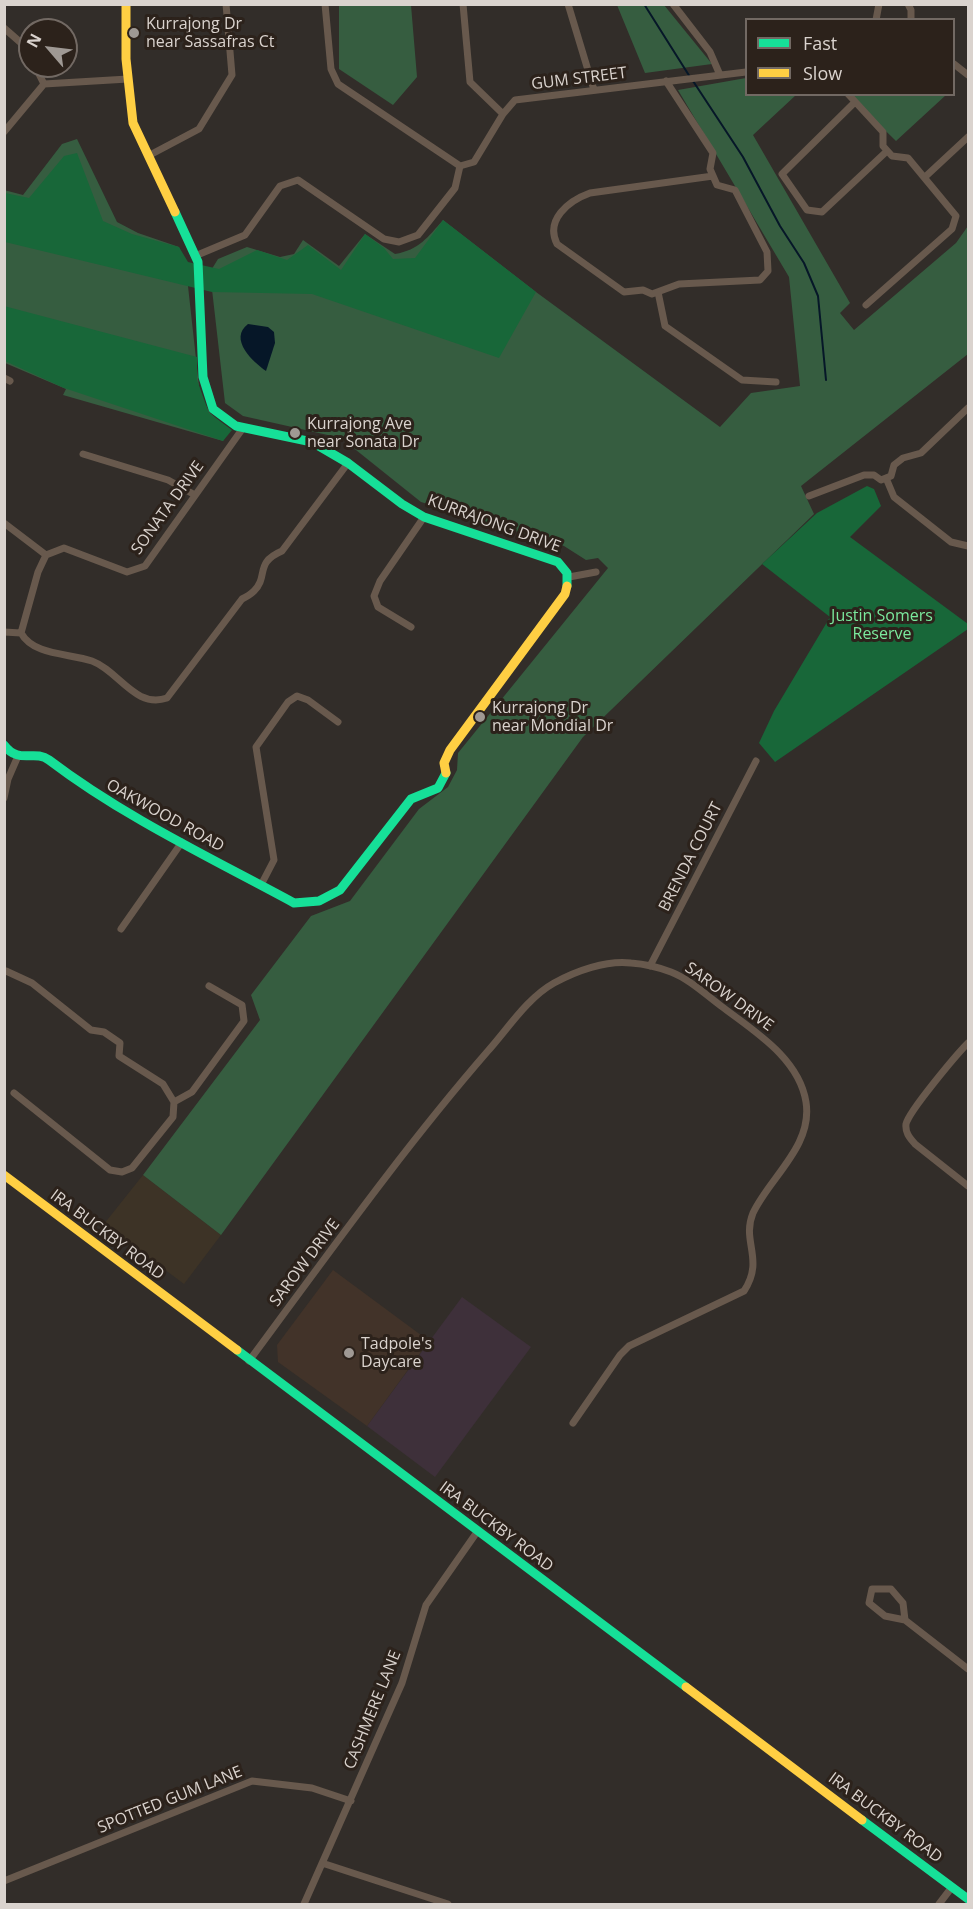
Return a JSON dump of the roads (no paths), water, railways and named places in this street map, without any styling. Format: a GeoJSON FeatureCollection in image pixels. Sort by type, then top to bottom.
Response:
{"type":"FeatureCollection","features":[{"type":"Feature","properties":{"kind":"street","name":"KURRAJONG DRIVE"},"geometry":{"type":"LineString","coordinates":[[126,4],[128,79],[133,123],[198,262],[203,377],[213,409],[236,426],[312,442],[348,463],[402,504],[424,517],[558,562],[567,569],[569,578],[565,594],[450,750],[444,763],[446,774],[438,788],[411,799],[358,870],[340,890],[319,901]]}},
{"type":"Feature","properties":{"kind":"street"},"geometry":{"type":"LineString","coordinates":[[148,156],[199,129],[232,75],[226,4]]}},
{"type":"Feature","properties":{"kind":"street"},"geometry":{"type":"LineString","coordinates":[[195,256],[245,235],[280,186],[298,180],[384,239],[399,242],[418,235],[455,188],[460,166],[338,84],[331,69],[325,4]]}},
{"type":"Feature","properties":{"kind":"street"},"geometry":{"type":"LineString","coordinates":[[463,4],[470,82],[503,114]]}},
{"type":"Feature","properties":{"kind":"street"},"geometry":{"type":"LineString","coordinates":[[568,4],[594,90]]}},
{"type":"Feature","properties":{"kind":"street"},"geometry":{"type":"LineString","coordinates":[[674,4],[710,52],[720,75]]}},
{"type":"Feature","properties":{"kind":"street"},"geometry":{"type":"LineString","coordinates":[[4,28],[18,40]]}},
{"type":"Feature","properties":{"kind":"street","name":"GUM STREET"},"geometry":{"type":"LineString","coordinates":[[460,166],[474,162],[503,114],[515,100],[745,72]]}},
{"type":"Feature","properties":{"kind":"street"},"geometry":{"type":"LineString","coordinates":[[41,78],[44,84]]}},
{"type":"Feature","properties":{"kind":"street"},"geometry":{"type":"LineString","coordinates":[[4,132],[44,84],[128,79]]}},
{"type":"Feature","properties":{"kind":"street"},"geometry":{"type":"LineString","coordinates":[[666,81],[712,153],[710,169],[717,185],[735,190],[767,252],[768,272],[760,280],[679,284],[658,292],[624,292],[557,244],[552,235],[553,224],[571,200],[590,193],[713,176]]}},
{"type":"Feature","properties":{"kind":"street"},"geometry":{"type":"LineString","coordinates":[[850,96],[883,132],[883,146],[887,152],[892,156],[908,158],[956,216],[952,229],[866,305]]}},
{"type":"Feature","properties":{"kind":"street"},"geometry":{"type":"LineString","coordinates":[[855,102],[782,174],[807,210],[822,212],[887,152]]}},
{"type":"Feature","properties":{"kind":"street"},"geometry":{"type":"LineString","coordinates":[[925,177],[969,137]]}},
{"type":"Feature","properties":{"kind":"street"},"geometry":{"type":"LineString","coordinates":[[658,292],[665,326],[742,380],[776,382]]}},
{"type":"Feature","properties":{"kind":"street"},"geometry":{"type":"LineString","coordinates":[[809,496],[864,475],[874,475],[881,480],[891,476],[894,465],[903,458],[921,453],[969,408]]}},
{"type":"Feature","properties":{"kind":"street","name":"SONATA DRIVE"},"geometry":{"type":"LineString","coordinates":[[46,555],[64,548],[127,572],[145,566],[243,428]]}},
{"type":"Feature","properties":{"kind":"street"},"geometry":{"type":"LineString","coordinates":[[83,454],[168,480],[195,495]]}},
{"type":"Feature","properties":{"kind":"street"},"geometry":{"type":"LineString","coordinates":[[4,523],[46,555],[38,572],[21,633],[27,643],[47,651],[93,662],[112,673],[144,700],[157,702],[167,698],[242,599],[255,590],[262,569],[270,556],[282,551],[348,463]]}},
{"type":"Feature","properties":{"kind":"street"},"geometry":{"type":"LineString","coordinates":[[886,478],[894,498],[951,542],[969,546]]}},
{"type":"Feature","properties":{"kind":"street"},"geometry":{"type":"LineString","coordinates":[[411,627],[378,607],[374,596],[380,581],[424,517]]}},
{"type":"Feature","properties":{"kind":"street"},"geometry":{"type":"LineString","coordinates":[[569,578],[596,572]]}},
{"type":"Feature","properties":{"kind":"street"},"geometry":{"type":"LineString","coordinates":[[4,632],[21,633]]}},
{"type":"Feature","properties":{"kind":"street"},"geometry":{"type":"LineString","coordinates":[[261,885],[274,860],[256,747],[288,702],[297,696],[308,700],[338,722]]}},
{"type":"Feature","properties":{"kind":"street"},"geometry":{"type":"LineString","coordinates":[[4,745],[10,753],[18,756],[8,779],[4,798]]}},
{"type":"Feature","properties":{"kind":"street","name":"OAKWOOD ROAD"},"geometry":{"type":"LineString","coordinates":[[18,756],[45,757],[92,793],[294,903],[319,901]]}},
{"type":"Feature","properties":{"kind":"street","name":"BRENDA COURT"},"geometry":{"type":"LineString","coordinates":[[650,966],[756,760]]}},
{"type":"Feature","properties":{"kind":"street"},"geometry":{"type":"LineString","coordinates":[[121,929],[182,842]]}},
{"type":"Feature","properties":{"kind":"street","name":"SAROW DRIVE"},"geometry":{"type":"LineString","coordinates":[[249,1361],[438,1109],[530,1003],[551,985],[601,965],[628,962],[650,966],[672,972],[694,985],[774,1047],[802,1083],[808,1116],[803,1136],[753,1215],[749,1238],[754,1257],[753,1276],[744,1291],[629,1346],[620,1355],[573,1423]]}},
{"type":"Feature","properties":{"kind":"street"},"geometry":{"type":"LineString","coordinates":[[5,972],[33,983],[91,1030],[104,1032],[120,1043],[119,1056],[163,1084],[174,1102],[173,1117],[132,1168],[122,1172],[110,1170],[14,1093]]}},
{"type":"Feature","properties":{"kind":"street"},"geometry":{"type":"LineString","coordinates":[[174,1102],[192,1092],[244,1021],[242,1005],[209,986]]}},
{"type":"Feature","properties":{"kind":"street"},"geometry":{"type":"LineString","coordinates":[[969,1043],[954,1056],[936,1084],[917,1105],[906,1126],[908,1136],[915,1144],[969,1186]]}},
{"type":"Feature","properties":{"kind":"street","name":"IRA BUCKBY ROAD"},"geometry":{"type":"LineString","coordinates":[[5,1176],[969,1899]]}},
{"type":"Feature","properties":{"kind":"street","name":"CASHMERE LANE"},"geometry":{"type":"LineString","coordinates":[[304,1905],[402,1683],[426,1605],[477,1532]]}},
{"type":"Feature","properties":{"kind":"street"},"geometry":{"type":"LineString","coordinates":[[905,1620],[903,1603],[891,1589],[872,1589],[868,1603],[885,1616],[905,1620],[969,1669]]}},
{"type":"Feature","properties":{"kind":"street","name":"SPOTTED GUM LANE"},"geometry":{"type":"LineString","coordinates":[[4,1881],[252,1781],[312,1788],[351,1801]]}},
{"type":"Feature","properties":{"kind":"street"},"geometry":{"type":"LineString","coordinates":[[322,1863],[448,1905]]}},
{"type":"Feature","properties":{"kind":"street"},"geometry":{"type":"LineString","coordinates":[[939,1905],[952,1887]]}},
{"type":"Feature","properties":{"kind":"water"},"geometry":{"type":"Polygon","coordinates":[[[248,324],[268,327],[274,332],[275,343],[266,371],[249,356],[241,343],[242,330],[248,324]]]}},
{"type":"Feature","properties":{"kind":"waterway"},"geometry":{"type":"LineString","coordinates":[[644,4],[690,77]]}},
{"type":"Feature","properties":{"kind":"waterway"},"geometry":{"type":"LineString","coordinates":[[693,81],[743,157],[780,226],[804,263],[818,296],[826,380]]}},
{"type":"Feature","properties":{"kind":"place","name":"Kurrajong Dr near Sassafras Ct"},"geometry":{"type":"Point","coordinates":[134,33]}},
{"type":"Feature","properties":{"kind":"place","name":"Kurrajong Ave near Sonata Dr"},"geometry":{"type":"Point","coordinates":[295,433]}},
{"type":"Feature","properties":{"kind":"place","name":"Kurrajong Dr near Mondial Dr"},"geometry":{"type":"Point","coordinates":[480,717]}},
{"type":"Feature","properties":{"kind":"place","name":"Tadpole's Daycare"},"geometry":{"type":"Point","coordinates":[349,1353]}},
{"type":"Feature","properties":{"kind":"park label","name":"Justin Somers Reserve"},"geometry":{"type":"Point","coordinates":[882,625]}}]}
